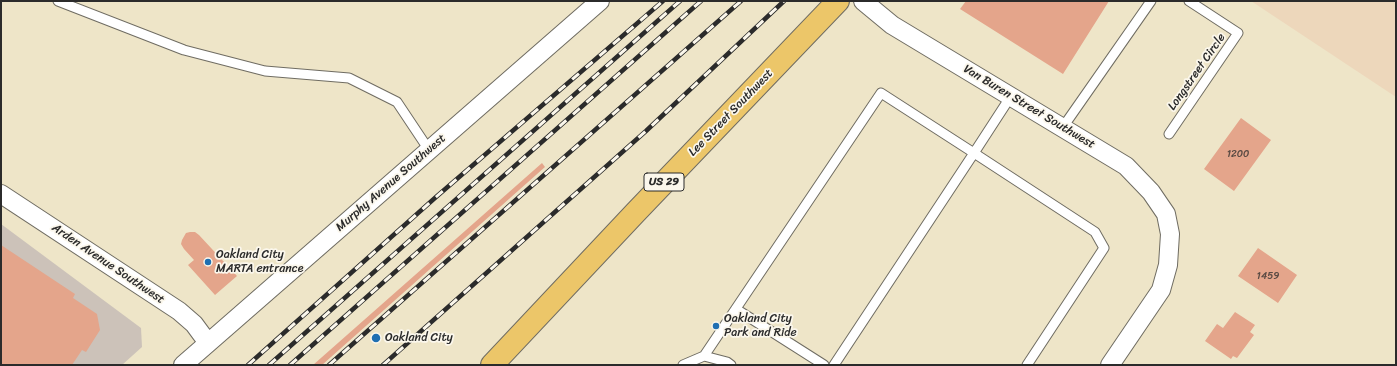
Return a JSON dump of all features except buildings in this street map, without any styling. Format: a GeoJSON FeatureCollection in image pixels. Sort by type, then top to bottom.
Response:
{"type":"FeatureCollection","features":[{"type":"Feature","properties":{"kind":"main road","name":"Lee Street Southwest"},"geometry":{"type":"LineString","coordinates":[[492,365],[838,1]]}},
{"type":"Feature","properties":{"kind":"street","name":"Murphy Avenue Southwest"},"geometry":{"type":"LineString","coordinates":[[183,365],[600,1]]}},
{"type":"Feature","properties":{"kind":"street","name":"Van Buren Street Southwest"},"geometry":{"type":"LineString","coordinates":[[863,1],[892,25],[1126,166],[1151,192],[1166,214],[1170,234],[1168,265],[1161,290],[1110,365]]}},
{"type":"Feature","properties":{"kind":"street","name":"Arden Avenue Southwest"},"geometry":{"type":"LineString","coordinates":[[1,194],[179,311],[194,324],[208,343]]}},
{"type":"Feature","properties":{"kind":"lane"},"geometry":{"type":"LineString","coordinates":[[58,1],[184,50],[265,71],[349,78],[397,102],[429,150]]}},
{"type":"Feature","properties":{"kind":"lane"},"geometry":{"type":"LineString","coordinates":[[1063,128],[1151,1]]}},
{"type":"Feature","properties":{"kind":"lane","name":"Longstreet Circle"},"geometry":{"type":"LineString","coordinates":[[1169,134],[1238,33],[1189,1]]}},
{"type":"Feature","properties":{"kind":"lane"},"geometry":{"type":"LineString","coordinates":[[683,365],[704,356],[881,93],[1095,232],[1104,248],[1027,365]]}},
{"type":"Feature","properties":{"kind":"lane"},"geometry":{"type":"LineString","coordinates":[[834,365],[1011,96]]}},
{"type":"Feature","properties":{"kind":"lane"},"geometry":{"type":"LineString","coordinates":[[736,309],[824,365]]}},
{"type":"Feature","properties":{"kind":"lane"},"geometry":{"type":"LineString","coordinates":[[704,356],[727,362],[731,365]]}},
{"type":"Feature","properties":{"kind":"shaded area"},"geometry":{"type":"Polygon","coordinates":[[[1251,1],[1396,1],[1396,97],[1251,1]]]}},
{"type":"Feature","properties":{"kind":"shaded area"},"geometry":{"type":"Polygon","coordinates":[[[1,224],[141,328],[142,347],[122,365],[1,365],[1,224]]]}},
{"type":"Feature","properties":{"kind":"railway"},"geometry":{"type":"LineString","coordinates":[[248,365],[436,197],[663,1]]}},
{"type":"Feature","properties":{"kind":"railway"},"geometry":{"type":"LineString","coordinates":[[269,365],[680,1]]}},
{"type":"Feature","properties":{"kind":"railway"},"geometry":{"type":"LineString","coordinates":[[290,365],[701,1]]}},
{"type":"Feature","properties":{"kind":"railway"},"geometry":{"type":"LineString","coordinates":[[329,365],[741,1]]}},
{"type":"Feature","properties":{"kind":"railway"},"geometry":{"type":"LineString","coordinates":[[383,365],[646,131],[784,1]]}},
{"type":"Feature","properties":{"kind":"place","name":"Oakland City MARTA entrance"},"geometry":{"type":"Point","coordinates":[208,262]}},
{"type":"Feature","properties":{"kind":"place","name":"Oakland City Park and Ride"},"geometry":{"type":"Point","coordinates":[716,326]}},
{"type":"Feature","properties":{"kind":"place","name":"Oakland City"},"geometry":{"type":"Point","coordinates":[376,338]}}]}
